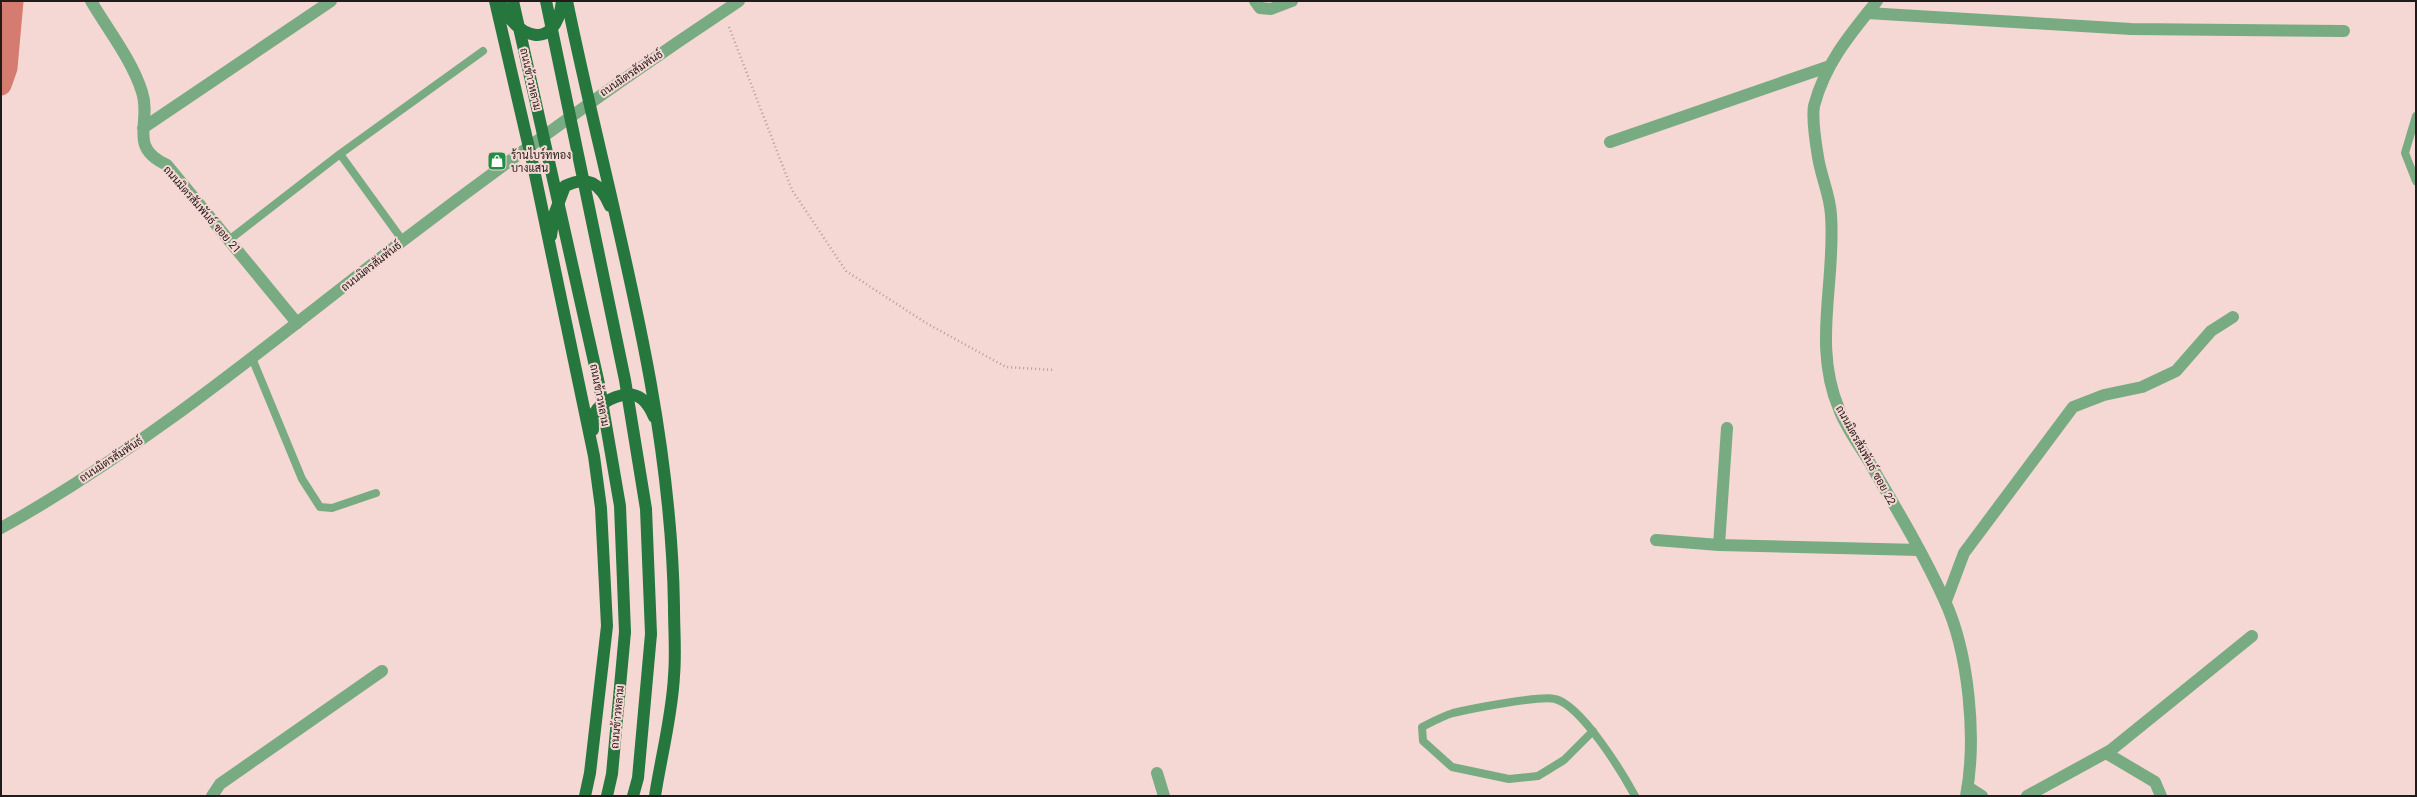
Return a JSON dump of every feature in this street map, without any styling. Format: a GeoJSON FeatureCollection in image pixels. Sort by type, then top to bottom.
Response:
{"type":"FeatureCollection","features":[{"type":"Feature","properties":{"kind":"main road"},"geometry":{"type":"LineString","coordinates":[[495,1],[529,146],[594,456],[601,508],[607,626],[590,773],[584,796]]}},
{"type":"Feature","properties":{"kind":"main road"},"geometry":{"type":"LineString","coordinates":[[500,1],[503,9],[517,26],[528,34],[542,36],[554,27],[560,13],[562,1]]}},
{"type":"Feature","properties":{"kind":"main road","name":"ถนนข้าวหลาม"},"geometry":{"type":"LineString","coordinates":[[513,1],[599,384],[620,506],[625,632],[612,774],[607,796]]}},
{"type":"Feature","properties":{"kind":"main road"},"geometry":{"type":"LineString","coordinates":[[546,1],[625,380],[646,509],[651,634],[638,778],[633,796]]}},
{"type":"Feature","properties":{"kind":"main road"},"geometry":{"type":"LineString","coordinates":[[567,1],[589,102],[619,225],[660,431],[673,556],[674,676],[655,796]]}},
{"type":"Feature","properties":{"kind":"main road"},"geometry":{"type":"LineString","coordinates":[[550,246],[554,215],[565,186],[578,180],[593,183],[600,189],[619,225]]}},
{"type":"Feature","properties":{"kind":"main road"},"geometry":{"type":"LineString","coordinates":[[594,456],[593,415],[602,403],[610,399],[629,395],[641,398],[649,406],[660,431]]}},
{"type":"Feature","properties":{"kind":"street","name":"ถนนมิตรสัมพันธ์ ซอย 21"},"geometry":{"type":"LineString","coordinates":[[92,1],[136,77],[142,93],[144,106],[143,141],[147,152],[154,160],[167,165],[297,323]]}},
{"type":"Feature","properties":{"kind":"street"},"geometry":{"type":"LineString","coordinates":[[143,128],[331,1]]}},
{"type":"Feature","properties":{"kind":"street","name":"ถนนมิตรสัมพันธ์"},"geometry":{"type":"LineString","coordinates":[[1,528],[139,442],[252,358],[403,241],[507,165],[529,146],[589,102],[739,1]]}},
{"type":"Feature","properties":{"kind":"street"},"geometry":{"type":"LineString","coordinates":[[1255,1],[1260,8],[1271,9],[1292,1]]}},
{"type":"Feature","properties":{"kind":"street","name":"ถนนมิตรสัมพันธ์ ซอย 22"},"geometry":{"type":"LineString","coordinates":[[1877,1],[1842,43],[1830,66],[1814,108],[1818,158],[1830,199],[1833,243],[1824,338],[1826,369],[1839,410],[1919,550],[1946,601],[1961,651],[1972,722],[1967,791]]}},
{"type":"Feature","properties":{"kind":"street"},"geometry":{"type":"LineString","coordinates":[[1867,13],[2131,30],[2344,30]]}},
{"type":"Feature","properties":{"kind":"street"},"geometry":{"type":"LineString","coordinates":[[1610,142],[1830,66]]}},
{"type":"Feature","properties":{"kind":"street"},"geometry":{"type":"LineString","coordinates":[[1946,601],[1964,553],[2073,407],[2104,395],[2142,387],[2176,371],[2211,331],[2233,317]]}},
{"type":"Feature","properties":{"kind":"street"},"geometry":{"type":"LineString","coordinates":[[1719,545],[1727,428]]}},
{"type":"Feature","properties":{"kind":"street"},"geometry":{"type":"LineString","coordinates":[[1656,540],[1719,545],[1919,550]]}},
{"type":"Feature","properties":{"kind":"street"},"geometry":{"type":"LineString","coordinates":[[2027,796],[2106,753],[2252,636]]}},
{"type":"Feature","properties":{"kind":"street"},"geometry":{"type":"LineString","coordinates":[[212,796],[220,784],[382,671]]}},
{"type":"Feature","properties":{"kind":"street"},"geometry":{"type":"LineString","coordinates":[[2106,753],[2155,782],[2161,796]]}},
{"type":"Feature","properties":{"kind":"street"},"geometry":{"type":"LineString","coordinates":[[1157,773],[1164,796]]}},
{"type":"Feature","properties":{"kind":"street"},"geometry":{"type":"LineString","coordinates":[[1967,791],[1982,796]]}},
{"type":"Feature","properties":{"kind":"lane"},"geometry":{"type":"LineString","coordinates":[[229,240],[340,154],[483,51]]}},
{"type":"Feature","properties":{"kind":"lane"},"geometry":{"type":"LineString","coordinates":[[2416,116],[2405,154],[2416,181]]}},
{"type":"Feature","properties":{"kind":"lane"},"geometry":{"type":"LineString","coordinates":[[340,154],[403,241]]}},
{"type":"Feature","properties":{"kind":"lane"},"geometry":{"type":"LineString","coordinates":[[252,358],[302,478],[320,507],[332,508],[376,493]]}},
{"type":"Feature","properties":{"kind":"lane"},"geometry":{"type":"LineString","coordinates":[[1592,730],[1564,760],[1538,776],[1509,779],[1452,767],[1422,741],[1422,727],[1452,713],[1518,701],[1555,699],[1570,706],[1592,730],[1635,796]]}},
{"type":"Feature","properties":{"kind":"path"},"geometry":{"type":"LineString","coordinates":[[723,12],[792,190],[846,271],[926,323],[1006,367],[1054,370]]}},
{"type":"Feature","properties":{"kind":"waterway"},"geometry":{"type":"LineString","coordinates":[[1,85],[7,68],[13,1]]}},
{"type":"Feature","properties":{"kind":"place","name":"ร้านไบร์ททอง บางแสน"},"geometry":{"type":"Point","coordinates":[497,161]}}]}
